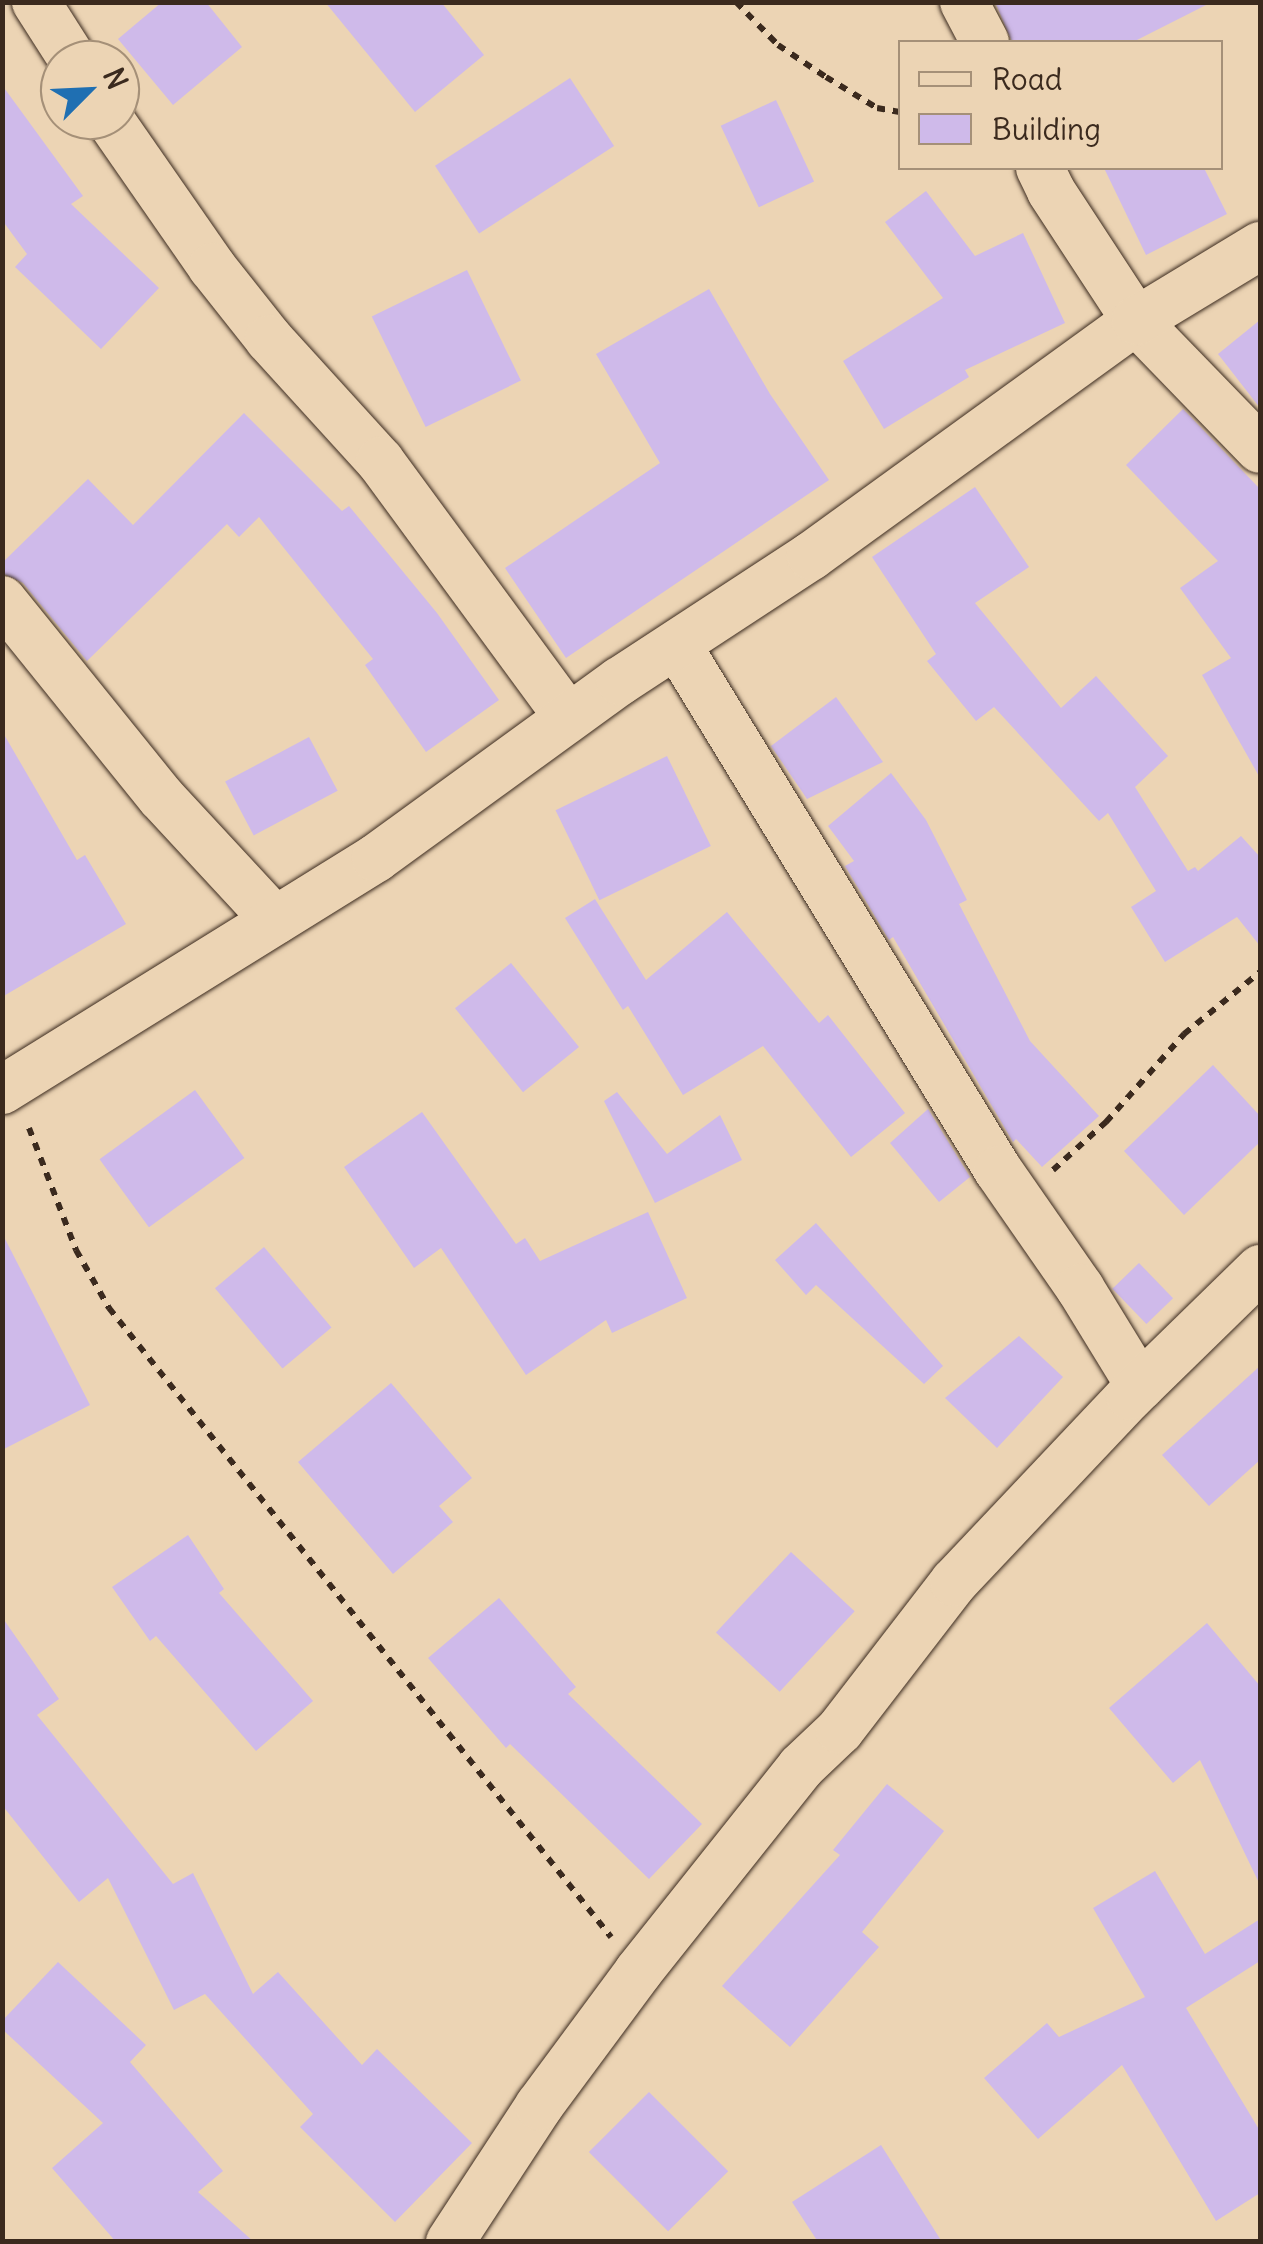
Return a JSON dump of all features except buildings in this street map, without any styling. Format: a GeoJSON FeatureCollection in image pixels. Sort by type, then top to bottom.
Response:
{"type":"FeatureCollection","features":[{"type":"Feature","properties":{"kind":"street"},"geometry":{"type":"LineString","coordinates":[[36,2],[60,40]]}},
{"type":"Feature","properties":{"kind":"street"},"geometry":{"type":"LineString","coordinates":[[964,2],[983,40]]}},
{"type":"Feature","properties":{"kind":"street"},"geometry":{"type":"LineString","coordinates":[[124,140],[212,267],[270,339],[380,462],[568,718]]}},
{"type":"Feature","properties":{"kind":"street"},"geometry":{"type":"LineString","coordinates":[[1041,170],[1136,322],[1260,449]]}},
{"type":"Feature","properties":{"kind":"street"},"geometry":{"type":"LineString","coordinates":[[7,1087],[376,858],[568,718],[811,556],[1136,322],[1260,246]]}},
{"type":"Feature","properties":{"kind":"street"},"geometry":{"type":"LineString","coordinates":[[2,600],[162,797],[275,920]]}},
{"type":"Feature","properties":{"kind":"street"},"geometry":{"type":"LineString","coordinates":[[677,645],[1018,1201],[1080,1288],[1140,1386]]}},
{"type":"Feature","properties":{"kind":"street"},"geometry":{"type":"LineString","coordinates":[[450,2242],[538,2106],[638,1972],[800,1767],[840,1730],[954,1582],[1140,1386],[1260,1269]]}},
{"type":"Feature","properties":{"kind":"path"},"geometry":{"type":"LineString","coordinates":[[736,2],[778,45],[826,78],[877,108],[898,112]]}},
{"type":"Feature","properties":{"kind":"path"},"geometry":{"type":"LineString","coordinates":[[1018,1201],[1106,1122],[1184,1034],[1260,972]]}},
{"type":"Feature","properties":{"kind":"path"},"geometry":{"type":"LineString","coordinates":[[7,1087],[76,1250],[109,1308],[638,1972]]}}]}
